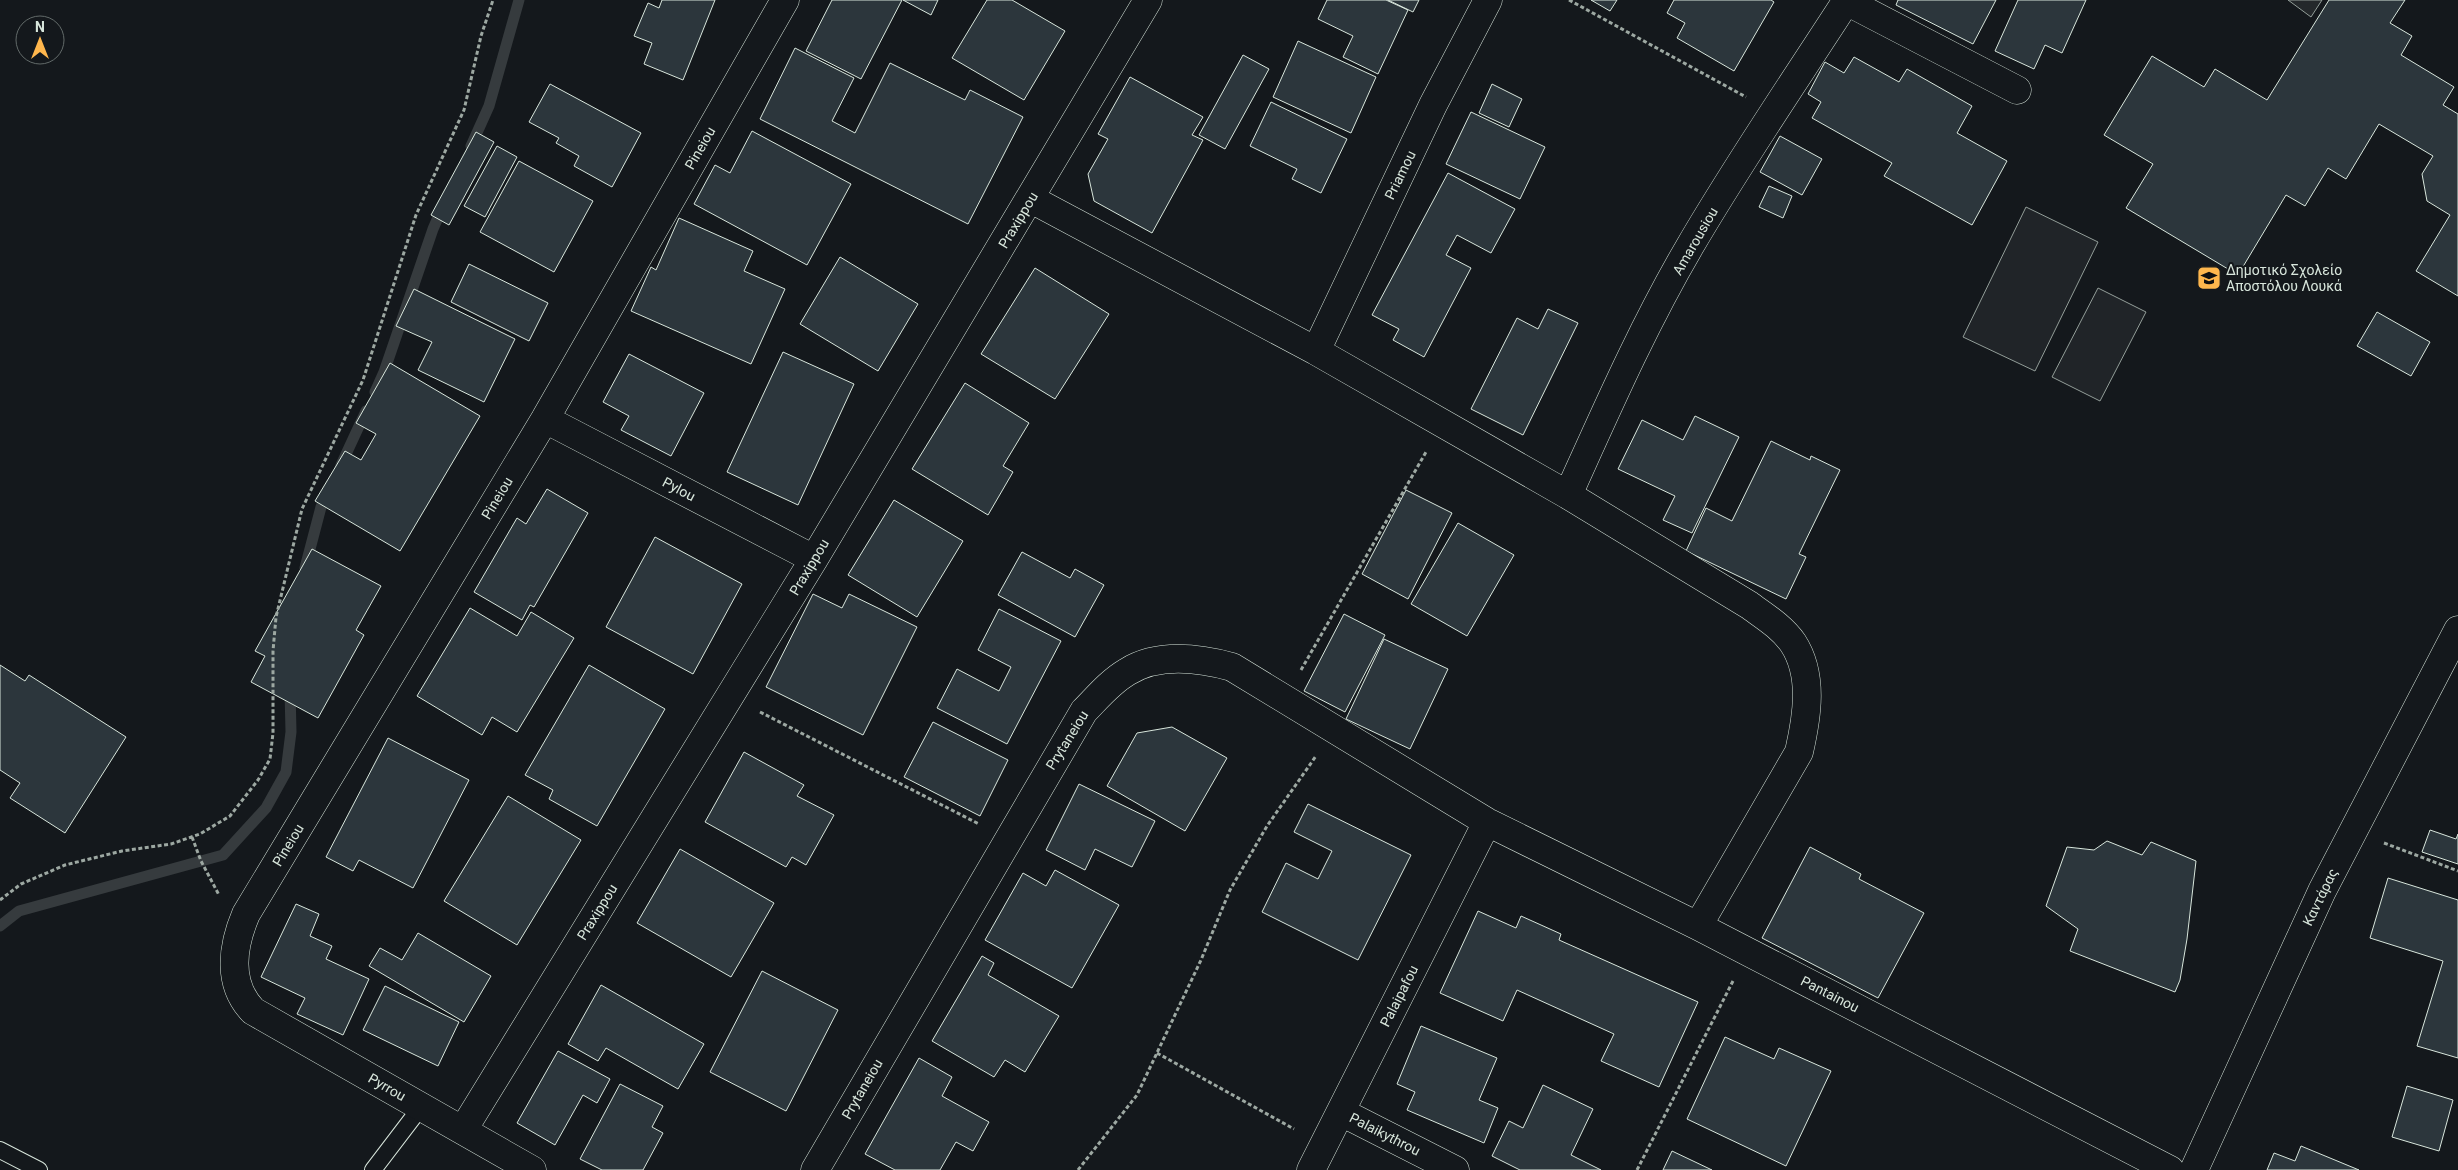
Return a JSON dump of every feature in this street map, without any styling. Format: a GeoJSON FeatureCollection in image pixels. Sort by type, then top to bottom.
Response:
{"type":"FeatureCollection","features":[{"type":"Feature","properties":{"kind":"street","name":"Pineiou"},"geometry":{"type":"LineString","coordinates":[[243,1001],[234,959],[236,938],[246,914],[544,419],[785,0]]}},
{"type":"Feature","properties":{"kind":"street","name":"Praxippou"},"geometry":{"type":"LineString","coordinates":[[463,1130],[814,559],[1031,199],[1148,0]]}},
{"type":"Feature","properties":{"kind":"street","name":"Priamou"},"geometry":{"type":"LineString","coordinates":[[1316,351],[1433,105],[1488,0]]}},
{"type":"Feature","properties":{"kind":"street"},"geometry":{"type":"LineString","coordinates":[[1847,0],[2017,90]]}},
{"type":"Feature","properties":{"kind":"street","name":"Amarousiou"},"geometry":{"type":"LineString","coordinates":[[1568,495],[1632,356],[1685,256],[1772,112],[1847,0]]}},
{"type":"Feature","properties":{"kind":"street"},"geometry":{"type":"LineString","coordinates":[[1031,199],[1316,351],[1568,495],[1749,605],[1774,623],[1793,643],[1802,666],[1807,693],[1807,719],[1799,752],[1698,926]]}},
{"type":"Feature","properties":{"kind":"street","name":"Pylou"},"geometry":{"type":"LineString","coordinates":[[544,419],[814,559]]}},
{"type":"Feature","properties":{"kind":"street","name":"Καντάρας"},"geometry":{"type":"LineString","coordinates":[[2194,1170],[2322,891],[2458,630]]}},
{"type":"Feature","properties":{"kind":"street","name":"Prytaneiou"},"geometry":{"type":"LineString","coordinates":[[815,1170],[1084,711],[1128,671],[1168,660],[1204,659],[1232,667],[1487,822]]}},
{"type":"Feature","properties":{"kind":"street","name":"Pantainou"},"geometry":{"type":"LineString","coordinates":[[1487,822],[1698,926],[2170,1170]]}},
{"type":"Feature","properties":{"kind":"street","name":"Palaipafou"},"geometry":{"type":"LineString","coordinates":[[1310,1170],[1487,822]]}},
{"type":"Feature","properties":{"kind":"street","name":"Pyrrou"},"geometry":{"type":"LineString","coordinates":[[243,1001],[253,1012],[532,1170]]}},
{"type":"Feature","properties":{"kind":"street","name":"Palaikythrou"},"geometry":{"type":"LineString","coordinates":[[1341,1112],[1455,1170]]}},
{"type":"Feature","properties":{"kind":"lane"},"geometry":{"type":"LineString","coordinates":[[373,1170],[421,1107]]}},
{"type":"Feature","properties":{"kind":"lane"},"geometry":{"type":"LineString","coordinates":[[0,1150],[40,1170]]}},
{"type":"Feature","properties":{"kind":"path"},"geometry":{"type":"LineString","coordinates":[[0,900],[21,884],[65,865],[192,837],[230,816],[258,780],[270,759],[273,734],[273,651],[276,617],[302,509],[363,380],[416,215],[464,110],[481,36],[493,0]]}},
{"type":"Feature","properties":{"kind":"path"},"geometry":{"type":"LineString","coordinates":[[1570,0],[1772,112]]}},
{"type":"Feature","properties":{"kind":"path"},"geometry":{"type":"LineString","coordinates":[[1284,699],[1443,424]]}},
{"type":"Feature","properties":{"kind":"path"},"geometry":{"type":"LineString","coordinates":[[730,697],[1008,839]]}},
{"type":"Feature","properties":{"kind":"path"},"geometry":{"type":"LineString","coordinates":[[1078,1170],[1137,1096],[1201,960],[1230,890],[1266,826],[1335,729]]}},
{"type":"Feature","properties":{"kind":"path"},"geometry":{"type":"LineString","coordinates":[[2353,830],[2458,871]]}},
{"type":"Feature","properties":{"kind":"path"},"geometry":{"type":"LineString","coordinates":[[192,837],[201,861],[222,900],[246,914]]}},
{"type":"Feature","properties":{"kind":"path"},"geometry":{"type":"LineString","coordinates":[[1637,1170],[1747,952]]}},
{"type":"Feature","properties":{"kind":"path"},"geometry":{"type":"LineString","coordinates":[[1157,1052],[1323,1145]]}},
{"type":"Feature","properties":{"kind":"shaded area"},"geometry":{"type":"Polygon","coordinates":[[[2288,0],[2322,0],[2311,17],[2288,0]]]}},
{"type":"Feature","properties":{"kind":"shaded area"},"geometry":{"type":"Polygon","coordinates":[[[2026,207],[2098,242],[2035,371],[1963,337],[2026,207]]]}},
{"type":"Feature","properties":{"kind":"shaded area"},"geometry":{"type":"Polygon","coordinates":[[[2098,288],[2146,312],[2100,401],[2052,377],[2098,288]]]}},
{"type":"Feature","properties":{"kind":"building"},"geometry":{"type":"Polygon","coordinates":[[[662,0],[715,0],[683,80],[644,64],[652,43],[634,36],[648,3],[659,8],[662,0]]]}},
{"type":"Feature","properties":{"kind":"building"},"geometry":{"type":"Polygon","coordinates":[[[832,0],[902,0],[861,79],[806,51],[832,0]]]}},
{"type":"Feature","properties":{"kind":"building"},"geometry":{"type":"Polygon","coordinates":[[[903,0],[938,0],[931,15],[903,0]]]}},
{"type":"Feature","properties":{"kind":"building"},"geometry":{"type":"Polygon","coordinates":[[[987,0],[1012,0],[1065,31],[1024,100],[952,58],[987,0]]]}},
{"type":"Feature","properties":{"kind":"building"},"geometry":{"type":"Polygon","coordinates":[[[1327,0],[1386,0],[1408,10],[1378,74],[1343,57],[1353,36],[1318,19],[1327,0]]]}},
{"type":"Feature","properties":{"kind":"building"},"geometry":{"type":"Polygon","coordinates":[[[1388,0],[1419,0],[1413,12],[1388,0]]]}},
{"type":"Feature","properties":{"kind":"building"},"geometry":{"type":"Polygon","coordinates":[[[1591,0],[1617,0],[1610,11],[1591,0]]]}},
{"type":"Feature","properties":{"kind":"building"},"geometry":{"type":"Polygon","coordinates":[[[1674,0],[1771,0],[1774,2],[1734,71],[1677,38],[1685,23],[1667,13],[1674,0]]]}},
{"type":"Feature","properties":{"kind":"building"},"geometry":{"type":"Polygon","coordinates":[[[1898,0],[1996,0],[1973,44],[1896,5],[1898,0]]]}},
{"type":"Feature","properties":{"kind":"building"},"geometry":{"type":"Polygon","coordinates":[[[2018,0],[2086,0],[2062,53],[2045,45],[2034,69],[1995,51],[2018,0]]]}},
{"type":"Feature","properties":{"kind":"building"},"geometry":{"type":"Polygon","coordinates":[[[2329,0],[2405,0],[2390,23],[2412,36],[2401,55],[2454,87],[2443,105],[2458,114],[2458,296],[2416,271],[2450,215],[2427,201],[2422,174],[2433,156],[2379,124],[2346,179],[2328,168],[2305,206],[2286,195],[2238,275],[2126,208],[2153,164],[2104,135],[2152,56],[2204,87],[2215,69],[2267,100],[2329,0]]]}},
{"type":"Feature","properties":{"kind":"building"},"geometry":{"type":"Polygon","coordinates":[[[1298,41],[1376,77],[1351,133],[1273,97],[1298,41]]]}},
{"type":"Feature","properties":{"kind":"building"},"geometry":{"type":"Polygon","coordinates":[[[795,48],[854,78],[832,121],[855,133],[890,63],[965,100],[970,90],[1023,117],[968,224],[760,119],[795,48]]]}},
{"type":"Feature","properties":{"kind":"building"},"geometry":{"type":"Polygon","coordinates":[[[1243,55],[1269,69],[1225,149],[1199,135],[1243,55]]]}},
{"type":"Feature","properties":{"kind":"building"},"geometry":{"type":"Polygon","coordinates":[[[1854,57],[1899,82],[1907,69],[1972,106],[1957,133],[2007,161],[1972,225],[1884,176],[1892,163],[1812,118],[1821,102],[1808,94],[1825,62],[1844,73],[1854,57]]]}},
{"type":"Feature","properties":{"kind":"building"},"geometry":{"type":"Polygon","coordinates":[[[1130,77],[1203,117],[1192,135],[1203,140],[1152,233],[1094,201],[1088,174],[1108,139],[1098,134],[1130,77]]]}},
{"type":"Feature","properties":{"kind":"building"},"geometry":{"type":"Polygon","coordinates":[[[550,84],[641,133],[612,187],[574,166],[579,156],[556,143],[559,138],[529,122],[550,84]]]}},
{"type":"Feature","properties":{"kind":"building"},"geometry":{"type":"Polygon","coordinates":[[[1492,84],[1522,99],[1509,127],[1479,113],[1492,84]]]}},
{"type":"Feature","properties":{"kind":"building"},"geometry":{"type":"Polygon","coordinates":[[[1271,102],[1347,139],[1321,193],[1292,179],[1297,169],[1250,146],[1271,102]]]}},
{"type":"Feature","properties":{"kind":"building"},"geometry":{"type":"Polygon","coordinates":[[[1471,112],[1545,147],[1520,199],[1446,164],[1471,112]]]}},
{"type":"Feature","properties":{"kind":"building"},"geometry":{"type":"Polygon","coordinates":[[[752,131],[851,184],[807,265],[694,204],[715,165],[730,173],[752,131]]]}},
{"type":"Feature","properties":{"kind":"building"},"geometry":{"type":"Polygon","coordinates":[[[476,132],[494,142],[449,225],[431,215],[476,132]]]}},
{"type":"Feature","properties":{"kind":"building"},"geometry":{"type":"Polygon","coordinates":[[[1780,136],[1822,159],[1802,195],[1760,172],[1780,136]]]}},
{"type":"Feature","properties":{"kind":"building"},"geometry":{"type":"Polygon","coordinates":[[[497,146],[517,157],[485,217],[464,206],[497,146]]]}},
{"type":"Feature","properties":{"kind":"building"},"geometry":{"type":"Polygon","coordinates":[[[519,161],[593,201],[554,272],[480,232],[519,161]]]}},
{"type":"Feature","properties":{"kind":"building"},"geometry":{"type":"Polygon","coordinates":[[[1448,173],[1515,209],[1491,253],[1457,235],[1446,255],[1471,268],[1424,357],[1393,340],[1399,329],[1372,315],[1448,173]]]}},
{"type":"Feature","properties":{"kind":"building"},"geometry":{"type":"Polygon","coordinates":[[[1769,186],[1792,196],[1783,218],[1759,207],[1769,186]]]}},
{"type":"Feature","properties":{"kind":"building"},"geometry":{"type":"Polygon","coordinates":[[[679,218],[753,251],[744,271],[785,289],[751,364],[631,311],[651,267],[656,270],[679,218]]]}},
{"type":"Feature","properties":{"kind":"building"},"geometry":{"type":"Polygon","coordinates":[[[840,257],[918,304],[878,371],[800,324],[840,257]]]}},
{"type":"Feature","properties":{"kind":"building"},"geometry":{"type":"Polygon","coordinates":[[[469,264],[548,303],[529,341],[451,302],[469,264]]]}},
{"type":"Feature","properties":{"kind":"building"},"geometry":{"type":"Polygon","coordinates":[[[1035,268],[1109,314],[1055,399],[981,354],[1035,268]]]}},
{"type":"Feature","properties":{"kind":"building"},"geometry":{"type":"Polygon","coordinates":[[[414,289],[515,339],[484,402],[418,370],[432,342],[396,326],[414,289]]]}},
{"type":"Feature","properties":{"kind":"building"},"geometry":{"type":"Polygon","coordinates":[[[1548,309],[1578,323],[1523,435],[1471,409],[1517,318],[1538,329],[1548,309]]]}},
{"type":"Feature","properties":{"kind":"building"},"geometry":{"type":"Polygon","coordinates":[[[2377,312],[2430,342],[2411,376],[2357,346],[2377,312]]]}},
{"type":"Feature","properties":{"kind":"building"},"geometry":{"type":"Polygon","coordinates":[[[783,352],[854,384],[798,505],[727,472],[783,352]]]}},
{"type":"Feature","properties":{"kind":"building"},"geometry":{"type":"Polygon","coordinates":[[[629,354],[704,393],[671,456],[621,430],[629,416],[603,402],[629,354]]]}},
{"type":"Feature","properties":{"kind":"building"},"geometry":{"type":"Polygon","coordinates":[[[390,363],[480,416],[400,551],[315,501],[345,451],[361,460],[376,434],[356,423],[390,363]]]}},
{"type":"Feature","properties":{"kind":"building"},"geometry":{"type":"Polygon","coordinates":[[[965,383],[1029,423],[1003,466],[1013,472],[988,515],[912,469],[965,383]]]}},
{"type":"Feature","properties":{"kind":"building"},"geometry":{"type":"Polygon","coordinates":[[[1695,416],[1739,437],[1692,533],[1663,520],[1675,496],[1618,469],[1642,420],[1683,440],[1695,416]]]}},
{"type":"Feature","properties":{"kind":"building"},"geometry":{"type":"Polygon","coordinates":[[[1771,441],[1810,460],[1811,456],[1840,470],[1799,554],[1806,557],[1786,599],[1686,551],[1706,508],[1732,521],[1771,441]]]}},
{"type":"Feature","properties":{"kind":"building"},"geometry":{"type":"Polygon","coordinates":[[[547,489],[588,513],[534,607],[530,605],[522,620],[474,592],[517,518],[526,524],[547,489]]]}},
{"type":"Feature","properties":{"kind":"building"},"geometry":{"type":"Polygon","coordinates":[[[1406,490],[1452,513],[1408,599],[1362,574],[1406,490]]]}},
{"type":"Feature","properties":{"kind":"building"},"geometry":{"type":"Polygon","coordinates":[[[894,500],[963,541],[917,617],[848,575],[894,500]]]}},
{"type":"Feature","properties":{"kind":"building"},"geometry":{"type":"Polygon","coordinates":[[[1458,523],[1514,555],[1467,636],[1411,604],[1458,523]]]}},
{"type":"Feature","properties":{"kind":"building"},"geometry":{"type":"Polygon","coordinates":[[[655,537],[742,584],[693,674],[606,627],[655,537]]]}},
{"type":"Feature","properties":{"kind":"building"},"geometry":{"type":"Polygon","coordinates":[[[312,549],[381,586],[356,630],[364,635],[318,718],[251,682],[265,656],[255,651],[312,549]]]}},
{"type":"Feature","properties":{"kind":"building"},"geometry":{"type":"Polygon","coordinates":[[[1022,552],[1070,578],[1075,569],[1104,585],[1075,637],[998,595],[1022,552]]]}},
{"type":"Feature","properties":{"kind":"building"},"geometry":{"type":"Polygon","coordinates":[[[813,594],[842,608],[849,594],[917,627],[863,735],[766,687],[813,594]]]}},
{"type":"Feature","properties":{"kind":"building"},"geometry":{"type":"Polygon","coordinates":[[[470,608],[517,636],[531,612],[574,638],[517,732],[492,717],[482,735],[417,696],[470,608]]]}},
{"type":"Feature","properties":{"kind":"building"},"geometry":{"type":"Polygon","coordinates":[[[999,609],[1061,641],[1007,744],[937,708],[957,669],[999,691],[1011,667],[978,650],[999,609]]]}},
{"type":"Feature","properties":{"kind":"building"},"geometry":{"type":"Polygon","coordinates":[[[1344,614],[1385,635],[1345,712],[1304,691],[1344,614]]]}},
{"type":"Feature","properties":{"kind":"building"},"geometry":{"type":"Polygon","coordinates":[[[1384,639],[1448,669],[1410,749],[1346,719],[1384,639]]]}},
{"type":"Feature","properties":{"kind":"building"},"geometry":{"type":"Polygon","coordinates":[[[0,665],[25,681],[29,675],[126,737],[65,833],[10,798],[20,783],[0,770],[0,665]]]}},
{"type":"Feature","properties":{"kind":"building"},"geometry":{"type":"Polygon","coordinates":[[[589,665],[665,709],[597,826],[549,799],[553,790],[525,775],[589,665]]]}},
{"type":"Feature","properties":{"kind":"building"},"geometry":{"type":"Polygon","coordinates":[[[933,722],[1008,760],[980,816],[904,777],[933,722]]]}},
{"type":"Feature","properties":{"kind":"building"},"geometry":{"type":"Polygon","coordinates":[[[1172,727],[1227,758],[1185,831],[1107,786],[1137,733],[1172,727]]]}},
{"type":"Feature","properties":{"kind":"building"},"geometry":{"type":"Polygon","coordinates":[[[388,738],[469,780],[413,888],[359,860],[353,871],[326,857],[388,738]]]}},
{"type":"Feature","properties":{"kind":"building"},"geometry":{"type":"Polygon","coordinates":[[[744,752],[804,785],[797,796],[834,815],[806,865],[792,857],[786,867],[705,822],[744,752]]]}},
{"type":"Feature","properties":{"kind":"building"},"geometry":{"type":"Polygon","coordinates":[[[1079,784],[1155,821],[1132,867],[1095,849],[1085,870],[1046,850],[1079,784]]]}},
{"type":"Feature","properties":{"kind":"building"},"geometry":{"type":"Polygon","coordinates":[[[508,796],[581,840],[517,945],[444,901],[508,796]]]}},
{"type":"Feature","properties":{"kind":"building"},"geometry":{"type":"Polygon","coordinates":[[[1308,804],[1411,855],[1358,960],[1262,912],[1286,863],[1318,879],[1332,851],[1294,832],[1308,804]]]}},
{"type":"Feature","properties":{"kind":"building"},"geometry":{"type":"Polygon","coordinates":[[[2430,830],[2456,839],[2458,834],[2458,864],[2422,852],[2430,830]]]}},
{"type":"Feature","properties":{"kind":"building"},"geometry":{"type":"Polygon","coordinates":[[[2107,841],[2142,855],[2151,842],[2196,861],[2187,939],[2180,980],[2175,992],[2070,951],[2078,929],[2046,906],[2067,847],[2094,850],[2107,841]]]}},
{"type":"Feature","properties":{"kind":"building"},"geometry":{"type":"Polygon","coordinates":[[[1810,847],[1861,874],[1859,879],[1924,913],[1878,998],[1762,938],[1810,847]]]}},
{"type":"Feature","properties":{"kind":"building"},"geometry":{"type":"Polygon","coordinates":[[[680,849],[774,903],[731,977],[637,923],[680,849]]]}},
{"type":"Feature","properties":{"kind":"building"},"geometry":{"type":"Polygon","coordinates":[[[1055,870],[1119,905],[1072,988],[985,940],[1023,873],[1046,886],[1055,870]]]}},
{"type":"Feature","properties":{"kind":"building"},"geometry":{"type":"Polygon","coordinates":[[[2388,878],[2458,900],[2458,1058],[2417,1046],[2443,961],[2370,938],[2388,878]]]}},
{"type":"Feature","properties":{"kind":"building"},"geometry":{"type":"Polygon","coordinates":[[[296,904],[319,914],[310,936],[332,946],[326,959],[369,979],[343,1035],[297,1014],[305,998],[261,977],[296,904]]]}},
{"type":"Feature","properties":{"kind":"building"},"geometry":{"type":"Polygon","coordinates":[[[1478,911],[1516,928],[1521,916],[1561,934],[1559,940],[1698,1002],[1659,1087],[1601,1061],[1614,1034],[1517,990],[1503,1021],[1440,993],[1478,911]]]}},
{"type":"Feature","properties":{"kind":"building"},"geometry":{"type":"Polygon","coordinates":[[[418,933],[491,976],[464,1022],[369,966],[380,948],[402,960],[418,933]]]}},
{"type":"Feature","properties":{"kind":"building"},"geometry":{"type":"Polygon","coordinates":[[[982,956],[994,963],[988,975],[1059,1016],[1025,1072],[1005,1060],[994,1077],[932,1041],[982,956]]]}},
{"type":"Feature","properties":{"kind":"building"},"geometry":{"type":"Polygon","coordinates":[[[762,971],[838,1010],[786,1111],[710,1072],[762,971]]]}},
{"type":"Feature","properties":{"kind":"building"},"geometry":{"type":"Polygon","coordinates":[[[601,985],[704,1044],[678,1089],[606,1048],[598,1061],[568,1044],[601,985]]]}},
{"type":"Feature","properties":{"kind":"building"},"geometry":{"type":"Polygon","coordinates":[[[385,986],[459,1022],[438,1066],[363,1030],[385,986]]]}},
{"type":"Feature","properties":{"kind":"building"},"geometry":{"type":"Polygon","coordinates":[[[1421,1026],[1497,1058],[1479,1100],[1498,1108],[1484,1143],[1407,1110],[1415,1092],[1397,1084],[1421,1026]]]}},
{"type":"Feature","properties":{"kind":"building"},"geometry":{"type":"Polygon","coordinates":[[[1725,1037],[1774,1059],[1779,1048],[1831,1071],[1786,1166],[1687,1119],[1725,1037]]]}},
{"type":"Feature","properties":{"kind":"building"},"geometry":{"type":"Polygon","coordinates":[[[558,1051],[610,1079],[597,1103],[583,1095],[555,1145],[517,1123],[558,1051]]]}},
{"type":"Feature","properties":{"kind":"building"},"geometry":{"type":"Polygon","coordinates":[[[919,1058],[952,1077],[942,1096],[989,1122],[973,1151],[956,1142],[940,1170],[895,1170],[865,1154],[919,1058]]]}},
{"type":"Feature","properties":{"kind":"building"},"geometry":{"type":"Polygon","coordinates":[[[620,1084],[663,1106],[652,1127],[663,1133],[643,1170],[602,1170],[580,1159],[620,1084]]]}},
{"type":"Feature","properties":{"kind":"building"},"geometry":{"type":"Polygon","coordinates":[[[1543,1085],[1593,1109],[1571,1155],[1601,1170],[1520,1170],[1492,1156],[1509,1121],[1523,1128],[1543,1085]]]}},
{"type":"Feature","properties":{"kind":"building"},"geometry":{"type":"Polygon","coordinates":[[[2407,1086],[2453,1100],[2439,1151],[2392,1137],[2407,1086]]]}},
{"type":"Feature","properties":{"kind":"building"},"geometry":{"type":"Polygon","coordinates":[[[2301,1146],[2359,1170],[2267,1170],[2274,1153],[2295,1161],[2301,1146]]]}},
{"type":"Feature","properties":{"kind":"building"},"geometry":{"type":"Polygon","coordinates":[[[1672,1151],[1712,1170],[1663,1170],[1672,1151]]]}},
{"type":"Feature","properties":{"kind":"waterway"},"geometry":{"type":"LineString","coordinates":[[471,146],[489,106],[519,0]]}},
{"type":"Feature","properties":{"kind":"waterway"},"geometry":{"type":"LineString","coordinates":[[375,392],[384,372],[433,229],[443,206]]}},
{"type":"Feature","properties":{"kind":"waterway"},"geometry":{"type":"LineString","coordinates":[[341,465],[366,411]]}},
{"type":"Feature","properties":{"kind":"waterway"},"geometry":{"type":"LineString","coordinates":[[305,568],[321,507],[328,493]]}},
{"type":"Feature","properties":{"kind":"waterway"},"geometry":{"type":"LineString","coordinates":[[0,926],[19,911],[223,855],[266,808],[286,772],[291,732],[290,690]]}},
{"type":"Feature","properties":{"kind":"place","name":"Δημοτικό Σχολείο Αποστόλου Λουκά"},"geometry":{"type":"Point","coordinates":[2209,278]}}]}
